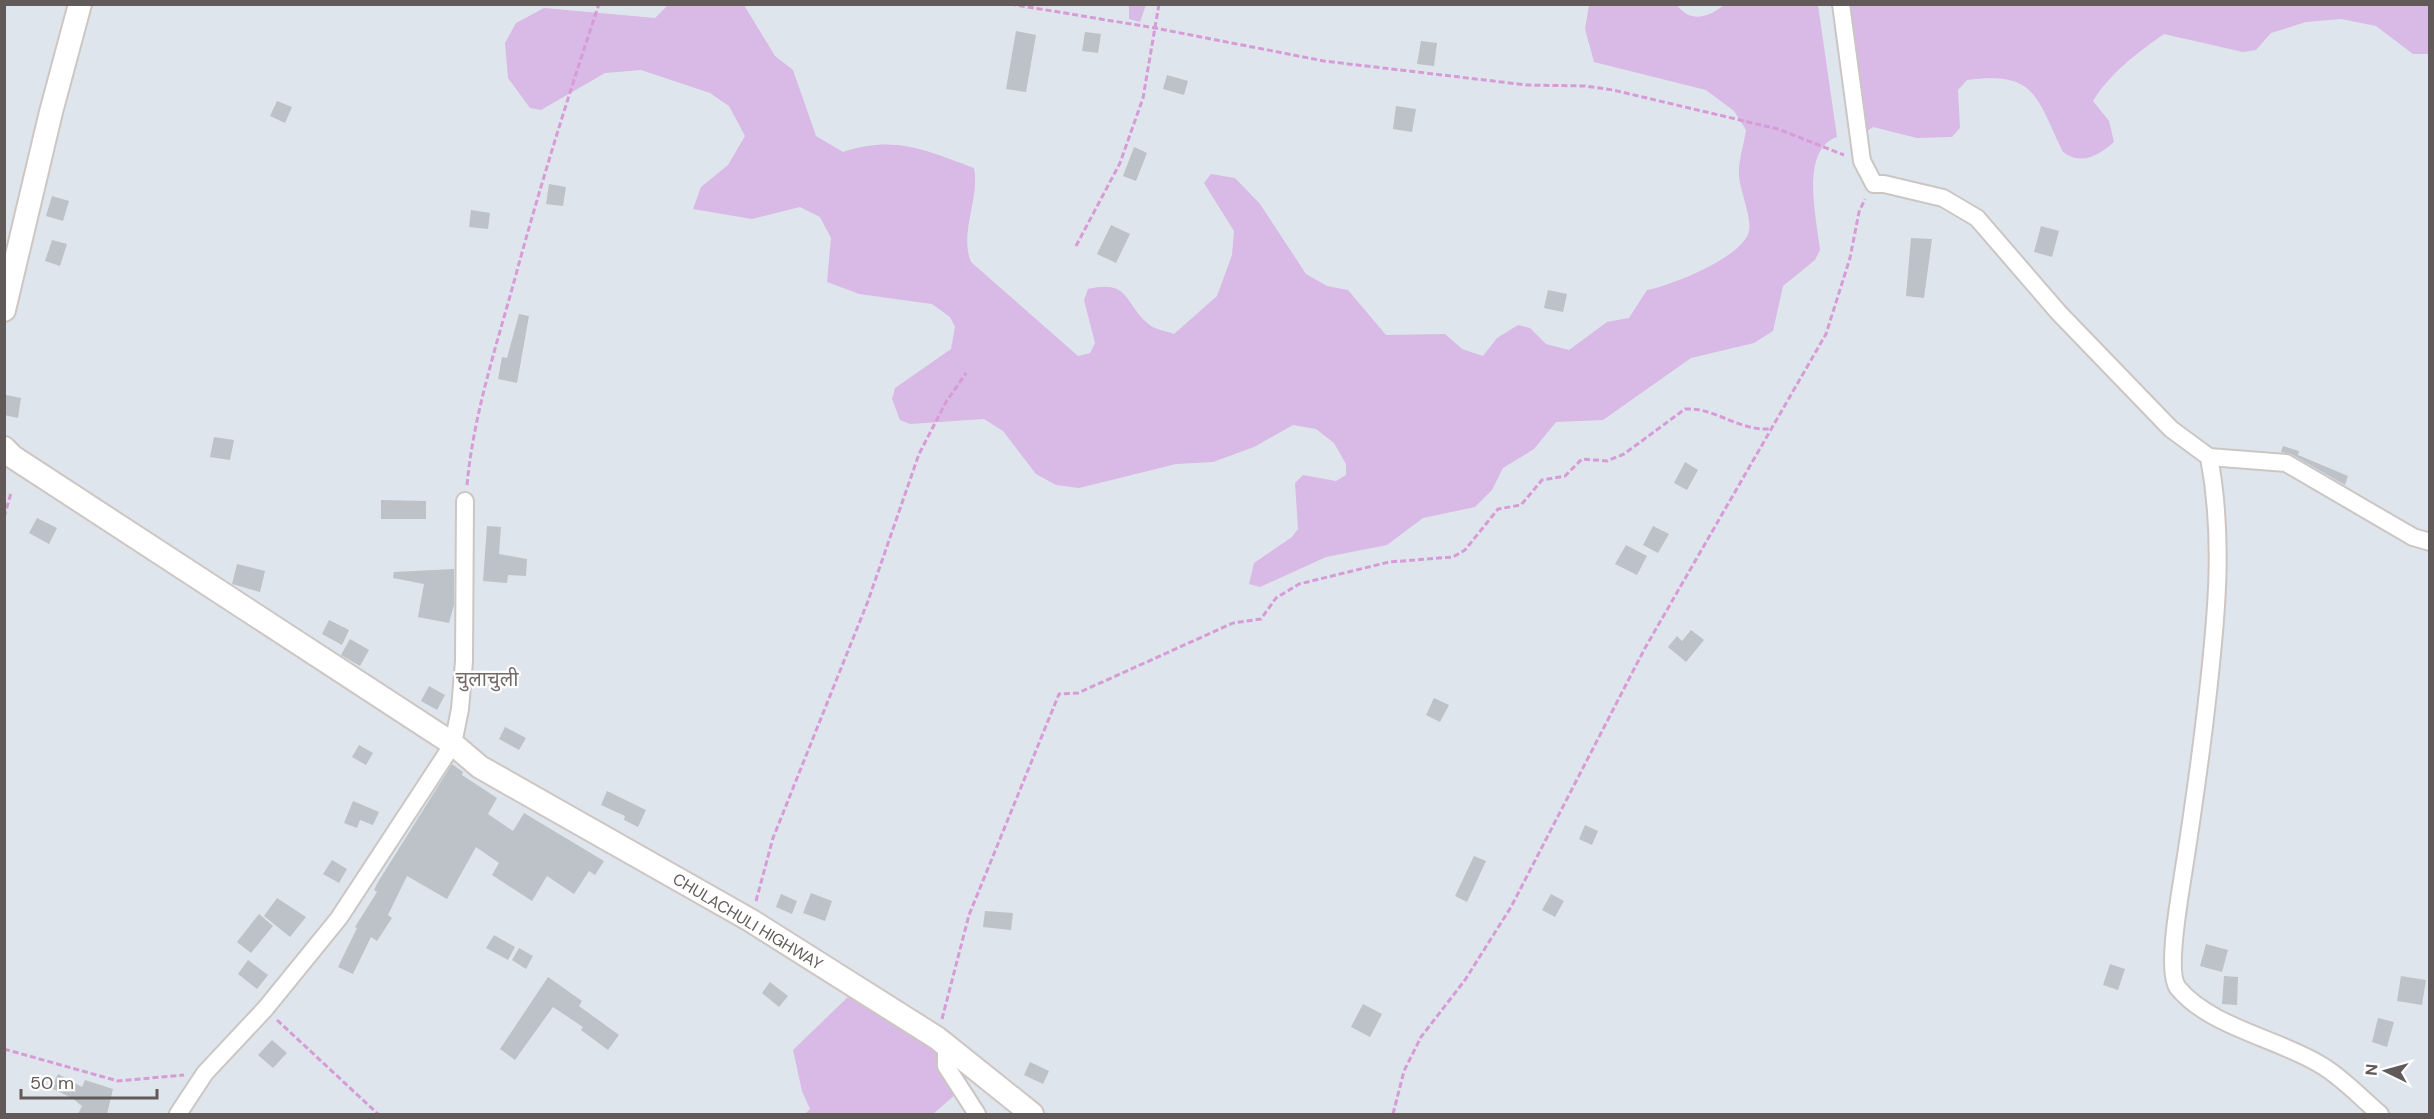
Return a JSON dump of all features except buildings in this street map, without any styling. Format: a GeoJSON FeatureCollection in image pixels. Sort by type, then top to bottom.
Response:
{"type":"FeatureCollection","features":[{"type":"Feature","properties":{"kind":"street"},"geometry":{"type":"LineString","coordinates":[[4,310],[51,112],[80,4]]}},
{"type":"Feature","properties":{"kind":"street"},"geometry":{"type":"LineString","coordinates":[[1841,4],[1862,161],[1874,184],[1884,184],[1943,198],[1977,218],[2059,313],[2171,429],[2210,457],[2286,463],[2413,537],[2430,542]]}},
{"type":"Feature","properties":{"kind":"street","name":"CHULACHULI HIGHWAY"},"geometry":{"type":"LineString","coordinates":[[4,448],[13,457],[138,540],[453,744],[480,767],[750,920],[941,1043],[1032,1114]]}},
{"type":"Feature","properties":{"kind":"street"},"geometry":{"type":"LineString","coordinates":[[2210,457],[2217,494],[2218,602],[2196,797],[2180,890],[2173,966],[2176,986],[2191,1002],[2211,1013],[2322,1065],[2380,1114]]}},
{"type":"Feature","properties":{"kind":"street"},"geometry":{"type":"LineString","coordinates":[[178,1114],[205,1073],[265,1009],[339,918],[453,744],[460,709],[464,661],[465,501]]}},
{"type":"Feature","properties":{"kind":"street"},"geometry":{"type":"LineString","coordinates":[[941,1043],[946,1066],[977,1114]]}},
{"type":"Feature","properties":{"kind":"path"},"geometry":{"type":"LineString","coordinates":[[465,501],[469,459],[495,348],[556,129],[599,4]]}},
{"type":"Feature","properties":{"kind":"path"},"geometry":{"type":"LineString","coordinates":[[1010,4],[1155,28],[1324,61],[1527,85],[1585,86],[1623,92],[1778,129],[1862,161]]}},
{"type":"Feature","properties":{"kind":"path"},"geometry":{"type":"LineString","coordinates":[[1076,246],[1120,164],[1143,99],[1159,4]]}},
{"type":"Feature","properties":{"kind":"path"},"geometry":{"type":"LineString","coordinates":[[1393,1114],[1404,1071],[1421,1037],[1465,980],[1510,907],[1645,648],[1826,334],[1850,258],[1859,212],[1874,184]]}},
{"type":"Feature","properties":{"kind":"path"},"geometry":{"type":"LineString","coordinates":[[750,920],[773,838],[868,601],[919,454],[946,402],[966,373]]}},
{"type":"Feature","properties":{"kind":"path"},"geometry":{"type":"LineString","coordinates":[[941,1043],[969,915],[1059,694],[1078,693],[1233,623],[1261,619],[1276,598],[1299,584],[1389,562],[1453,556],[1465,550],[1498,509],[1521,506],[1542,480],[1565,476],[1582,459],[1607,460],[1624,454],[1685,410],[1697,408],[1754,430],[1771,429]]}},
{"type":"Feature","properties":{"kind":"path"},"geometry":{"type":"LineString","coordinates":[[4,517],[11,493]]}},
{"type":"Feature","properties":{"kind":"path"},"geometry":{"type":"LineString","coordinates":[[265,1009],[378,1114]]}},
{"type":"Feature","properties":{"kind":"path"},"geometry":{"type":"LineString","coordinates":[[4,1049],[118,1081],[205,1073]]}},
{"type":"Feature","properties":{"kind":"shaded area"},"geometry":{"type":"Polygon","coordinates":[[[668,5],[744,5],[775,56],[793,70],[816,136],[843,152],[862,147],[895,145],[925,151],[974,168],[974,192],[967,239],[971,262],[1078,356],[1090,353],[1095,343],[1084,300],[1088,289],[1102,287],[1120,291],[1151,326],[1174,334],[1217,296],[1232,255],[1234,231],[1204,183],[1211,174],[1235,178],[1260,204],[1306,274],[1327,286],[1348,290],[1386,335],[1445,334],[1462,349],[1483,356],[1497,338],[1518,325],[1530,328],[1546,344],[1569,350],[1607,322],[1629,318],[1647,290],[1672,283],[1721,260],[1744,241],[1749,231],[1749,219],[1739,176],[1746,130],[1734,111],[1706,90],[1594,62],[1585,29],[1589,5],[1677,5],[1682,11],[1699,17],[1712,13],[1724,5],[1818,5],[1837,137],[1825,144],[1818,156],[1814,171],[1814,204],[1820,250],[1815,260],[1783,286],[1773,331],[1754,343],[1691,358],[1603,420],[1556,422],[1534,449],[1503,468],[1492,490],[1475,507],[1423,518],[1387,545],[1326,557],[1260,587],[1249,584],[1254,563],[1292,537],[1298,529],[1295,483],[1303,475],[1336,481],[1346,475],[1346,464],[1334,443],[1316,429],[1293,425],[1254,447],[1213,462],[1176,464],[1079,488],[1056,485],[1036,474],[1003,431],[984,419],[910,424],[900,420],[892,399],[895,388],[951,349],[955,327],[950,317],[932,304],[859,294],[827,282],[831,238],[820,217],[800,207],[752,219],[693,209],[701,187],[728,165],[745,136],[729,106],[710,93],[641,70],[605,73],[541,110],[530,108],[508,78],[505,43],[516,23],[544,8],[655,18],[668,5]]]}},
{"type":"Feature","properties":{"kind":"shaded area"},"geometry":{"type":"Polygon","coordinates":[[[1129,5],[1146,5],[1140,22],[1129,19],[1129,5]]]}},
{"type":"Feature","properties":{"kind":"shaded area"},"geometry":{"type":"Polygon","coordinates":[[[1835,5],[2429,5],[2429,54],[2413,54],[2376,26],[2341,19],[2306,22],[2271,33],[2256,50],[2243,52],[2164,34],[2134,56],[2107,81],[2093,101],[2109,121],[2114,142],[2096,155],[2077,158],[2063,152],[2046,116],[2031,92],[2021,84],[2008,80],[1990,78],[1967,80],[1958,90],[1960,128],[1952,137],[1917,138],[1873,127],[1864,133],[1835,5]]]}},
{"type":"Feature","properties":{"kind":"shaded area"},"geometry":{"type":"Polygon","coordinates":[[[850,995],[933,1045],[957,1093],[933,1114],[805,1114],[810,1109],[802,1091],[793,1050],[850,995]]]}},
{"type":"Feature","properties":{"kind":"district","name":"चुलाचुली"},"geometry":{"type":"Point","coordinates":[487,679]}}]}
